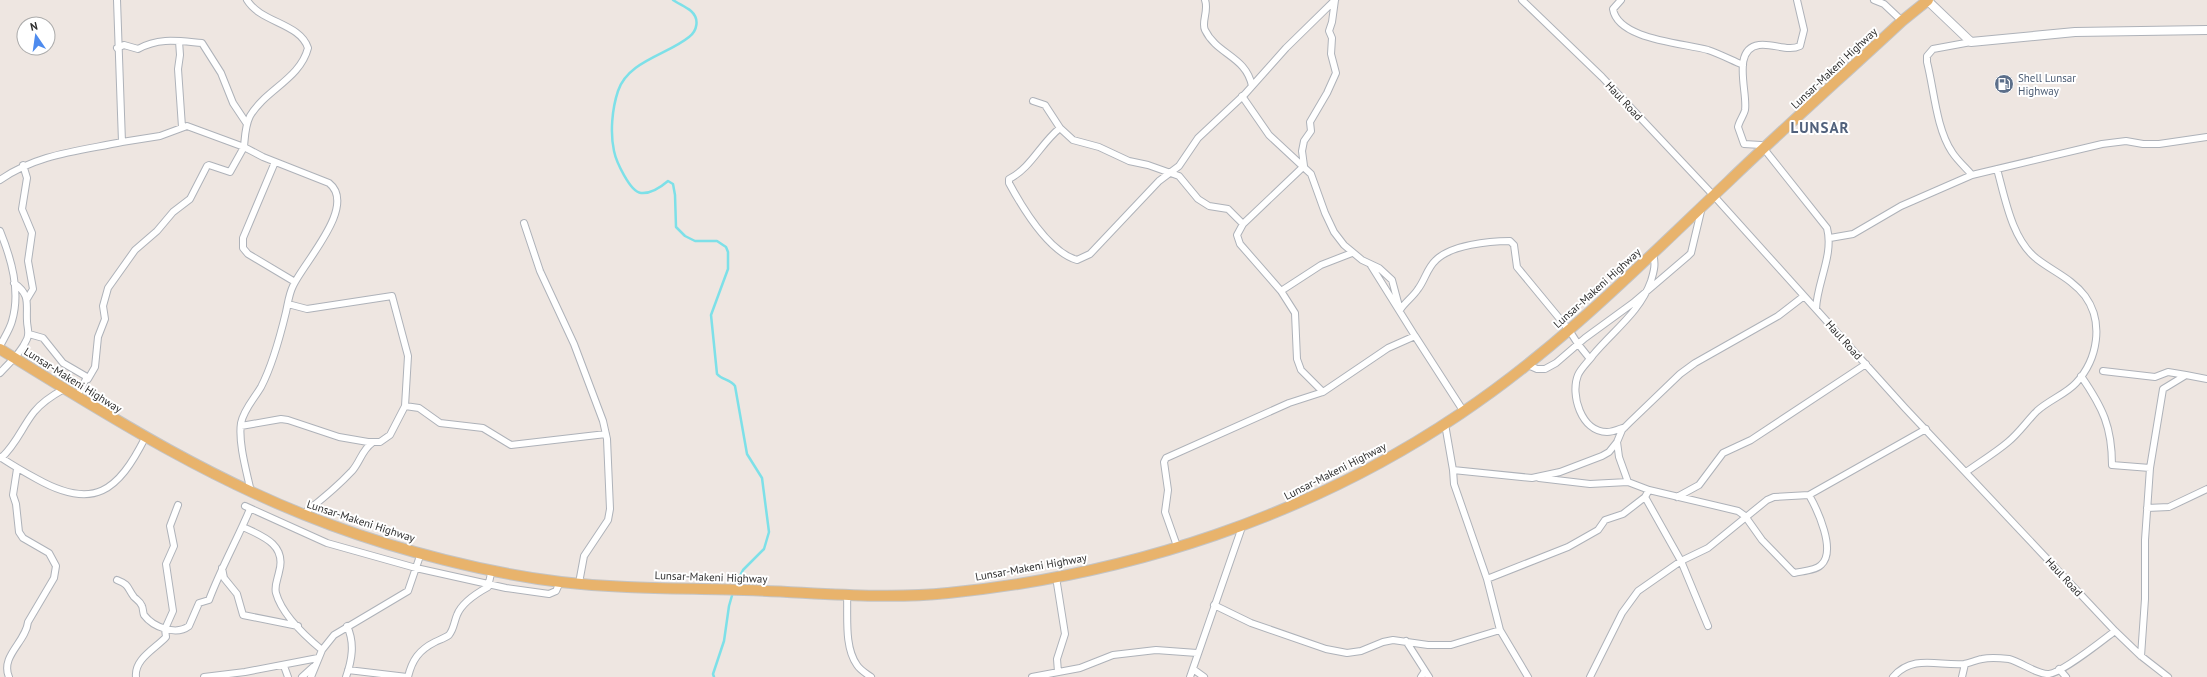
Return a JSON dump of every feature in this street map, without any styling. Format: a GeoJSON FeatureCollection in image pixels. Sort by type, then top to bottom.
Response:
{"type":"FeatureCollection","features":[{"type":"Feature","properties":{"kind":"main road","name":"Lunsar-Makeni Highway"},"geometry":{"type":"LineString","coordinates":[[0,349],[145,438],[252,493],[302,514],[378,542],[492,569],[560,582],[717,590],[890,596],[947,593],[1056,576],[1122,563],[1242,527],[1334,487],[1464,412],[1528,365],[1569,330],[1653,254],[1723,186],[1902,21],[1927,0]]}},
{"type":"Feature","properties":{"kind":"street"},"geometry":{"type":"LineString","coordinates":[[117,0],[119,29],[117,48],[121,80],[122,142]]}},
{"type":"Feature","properties":{"kind":"street"},"geometry":{"type":"LineString","coordinates":[[77,397],[95,368],[98,337],[104,319],[103,306],[108,288],[135,250],[157,231],[173,212],[190,198],[207,166],[209,165],[230,172],[244,147],[247,124],[256,109],[287,81],[307,53],[308,48],[304,39],[294,31],[263,16],[247,0]]}},
{"type":"Feature","properties":{"kind":"street"},"geometry":{"type":"LineString","coordinates":[[1205,0],[1208,8],[1204,24],[1210,39],[1248,72],[1252,86]]}},
{"type":"Feature","properties":{"kind":"street"},"geometry":{"type":"LineString","coordinates":[[1060,128],[1051,135],[1020,173],[1009,179],[1009,183],[1025,212],[1047,238],[1071,258],[1077,260],[1090,254],[1159,181],[1179,166],[1198,138],[1252,86],[1286,48],[1335,0]]}},
{"type":"Feature","properties":{"kind":"street"},"geometry":{"type":"LineString","coordinates":[[1304,166],[1302,151],[1304,141],[1311,131],[1310,122],[1327,93],[1336,73],[1331,54],[1332,38],[1329,31],[1332,22],[1335,0]]}},
{"type":"Feature","properties":{"kind":"street","name":"Haul Road"},"geometry":{"type":"LineString","coordinates":[[1522,0],[1602,77],[1714,196],[1866,364],[2115,631],[2168,677]]}},
{"type":"Feature","properties":{"kind":"street"},"geometry":{"type":"LineString","coordinates":[[1621,0],[1615,6],[1614,14],[1634,32],[1646,38],[1710,51],[1743,65]]}},
{"type":"Feature","properties":{"kind":"street"},"geometry":{"type":"LineString","coordinates":[[1874,0],[1884,4],[1902,21]]}},
{"type":"Feature","properties":{"kind":"street"},"geometry":{"type":"LineString","coordinates":[[1927,0],[1971,42]]}},
{"type":"Feature","properties":{"kind":"street"},"geometry":{"type":"LineString","coordinates":[[1798,1],[1804,30],[1800,46],[1791,48],[1759,45],[1748,52],[1743,65],[1745,110],[1739,121],[1739,134],[1744,144],[1759,144],[1764,149],[1822,220],[1830,238],[1816,294],[1816,309]]}},
{"type":"Feature","properties":{"kind":"street"},"geometry":{"type":"LineString","coordinates":[[1972,175],[1952,153],[1940,127],[1927,62],[1927,56],[1933,49],[1971,42],[2075,32],[2207,30]]}},
{"type":"Feature","properties":{"kind":"street"},"geometry":{"type":"LineString","coordinates":[[117,48],[124,45],[138,49],[145,45],[167,39],[202,43],[221,73],[234,103],[247,124]]}},
{"type":"Feature","properties":{"kind":"street"},"geometry":{"type":"LineString","coordinates":[[179,41],[180,55],[178,69],[182,127]]}},
{"type":"Feature","properties":{"kind":"street"},"geometry":{"type":"LineString","coordinates":[[1242,96],[1269,135],[1304,166],[1313,179],[1324,213],[1334,232],[1352,253],[1387,273],[1392,280],[1400,310],[1464,412]]}},
{"type":"Feature","properties":{"kind":"street"},"geometry":{"type":"LineString","coordinates":[[1033,101],[1045,105],[1060,128],[1073,140],[1082,144],[1098,147],[1129,161],[1148,165],[1183,179],[1188,188],[1198,199],[1209,206],[1228,209],[1243,224]]}},
{"type":"Feature","properties":{"kind":"street"},"geometry":{"type":"LineString","coordinates":[[0,180],[23,165],[61,153],[160,136],[187,126],[244,147],[275,162],[329,183],[336,190],[337,196],[335,210],[326,235],[295,282],[267,373],[256,396],[248,406],[241,426],[244,463],[252,493]]}},
{"type":"Feature","properties":{"kind":"street"},"geometry":{"type":"LineString","coordinates":[[1830,238],[1854,234],[1901,206],[1972,175],[2102,144],[2126,141],[2143,144],[2159,144],[2207,137]]}},
{"type":"Feature","properties":{"kind":"street"},"geometry":{"type":"LineString","coordinates":[[275,162],[243,238],[242,244],[248,254],[295,282]]}},
{"type":"Feature","properties":{"kind":"street"},"geometry":{"type":"LineString","coordinates":[[23,165],[26,178],[22,209],[32,233],[28,261],[33,289],[26,299]]}},
{"type":"Feature","properties":{"kind":"street"},"geometry":{"type":"LineString","coordinates":[[1304,166],[1243,224],[1237,235],[1240,244],[1281,291],[1295,313],[1297,359],[1302,370],[1323,392]]}},
{"type":"Feature","properties":{"kind":"street"},"geometry":{"type":"LineString","coordinates":[[1966,472],[2007,443],[2028,423],[2036,412],[2076,383],[2094,352],[2097,328],[2094,313],[2085,297],[2072,282],[2036,258],[2016,231],[2007,207],[1997,169]]}},
{"type":"Feature","properties":{"kind":"street"},"geometry":{"type":"LineString","coordinates":[[1528,365],[1538,369],[1545,369],[1556,363],[1578,344],[1647,291],[1692,253],[1702,208]]}},
{"type":"Feature","properties":{"kind":"street"},"geometry":{"type":"LineString","coordinates":[[524,223],[540,271],[574,344],[603,421],[606,434],[610,509],[608,520],[584,556],[579,583]]}},
{"type":"Feature","properties":{"kind":"street"},"geometry":{"type":"LineString","coordinates":[[0,231],[14,283],[15,298],[12,321],[0,346]]}},
{"type":"Feature","properties":{"kind":"street"},"geometry":{"type":"LineString","coordinates":[[1400,310],[1418,290],[1436,260],[1445,253],[1471,245],[1510,241],[1514,245],[1517,267],[1569,330],[1590,359]]}},
{"type":"Feature","properties":{"kind":"street"},"geometry":{"type":"LineString","coordinates":[[1281,291],[1321,265],[1352,253]]}},
{"type":"Feature","properties":{"kind":"street"},"geometry":{"type":"LineString","coordinates":[[1625,428],[1607,432],[1599,431],[1591,426],[1578,406],[1575,397],[1575,384],[1579,373],[1590,359],[1640,305],[1647,291],[1655,262],[1653,254]]}},
{"type":"Feature","properties":{"kind":"street"},"geometry":{"type":"LineString","coordinates":[[0,372],[16,358],[29,334],[24,291],[14,283]]}},
{"type":"Feature","properties":{"kind":"street"},"geometry":{"type":"LineString","coordinates":[[241,426],[281,419],[339,437],[372,443],[385,440],[405,406],[408,356],[392,296],[307,309],[288,304]]}},
{"type":"Feature","properties":{"kind":"street"},"geometry":{"type":"LineString","coordinates":[[1532,478],[1560,472],[1609,452],[1625,428],[1690,366],[1751,332],[1804,296]]}},
{"type":"Feature","properties":{"kind":"street"},"geometry":{"type":"LineString","coordinates":[[29,334],[43,338],[63,363],[88,379]]}},
{"type":"Feature","properties":{"kind":"street"},"geometry":{"type":"LineString","coordinates":[[1177,546],[1165,512],[1168,490],[1164,462],[1166,458],[1289,403],[1323,392],[1382,351],[1415,336]]}},
{"type":"Feature","properties":{"kind":"street"},"geometry":{"type":"LineString","coordinates":[[1677,497],[1699,485],[1723,453],[1751,440],[1866,364]]}},
{"type":"Feature","properties":{"kind":"street"},"geometry":{"type":"LineString","coordinates":[[2103,372],[2155,377],[2168,372],[2207,379]]}},
{"type":"Feature","properties":{"kind":"street"},"geometry":{"type":"LineString","coordinates":[[2142,656],[2147,508],[2150,468],[2163,389],[2186,375]]}},
{"type":"Feature","properties":{"kind":"street"},"geometry":{"type":"LineString","coordinates":[[2081,376],[2095,396],[2109,428],[2112,440],[2112,465],[2150,468]]}},
{"type":"Feature","properties":{"kind":"street"},"geometry":{"type":"LineString","coordinates":[[64,389],[44,402],[34,411],[12,447],[1,457],[17,469],[71,495],[96,494],[113,484],[124,473],[134,459],[145,438]]}},
{"type":"Feature","properties":{"kind":"street"},"geometry":{"type":"LineString","coordinates":[[405,406],[419,408],[440,423],[483,428],[511,445],[606,434]]}},
{"type":"Feature","properties":{"kind":"street"},"geometry":{"type":"LineString","coordinates":[[1445,424],[1454,484],[1487,579],[1500,630],[1528,677]]}},
{"type":"Feature","properties":{"kind":"street"},"geometry":{"type":"LineString","coordinates":[[1590,677],[1622,613],[1638,592],[1681,561],[1708,548],[1745,516],[1774,497],[1809,495],[1926,429]]}},
{"type":"Feature","properties":{"kind":"street"},"geometry":{"type":"LineString","coordinates":[[1617,442],[1619,456],[1628,482]]}},
{"type":"Feature","properties":{"kind":"street"},"geometry":{"type":"LineString","coordinates":[[302,514],[325,497],[353,470],[365,449],[372,443]]}},
{"type":"Feature","properties":{"kind":"street"},"geometry":{"type":"LineString","coordinates":[[9,677],[6,664],[8,656],[27,630],[28,622],[54,578],[56,566],[49,553],[23,538],[19,532],[16,504],[13,495],[17,479],[17,469]]}},
{"type":"Feature","properties":{"kind":"street"},"geometry":{"type":"LineString","coordinates":[[1453,470],[1590,484],[1628,482],[1649,490],[1730,509],[1745,516],[1762,540],[1794,572],[1814,569],[1821,565],[1825,558],[1826,540],[1816,508],[1809,495]]}},
{"type":"Feature","properties":{"kind":"street"},"geometry":{"type":"LineString","coordinates":[[2147,508],[2169,507],[2207,489]]}},
{"type":"Feature","properties":{"kind":"street"},"geometry":{"type":"LineString","coordinates":[[1487,579],[1568,547],[1598,530],[1605,520],[1623,514],[1645,497],[1649,490]]}},
{"type":"Feature","properties":{"kind":"street"},"geometry":{"type":"LineString","coordinates":[[1645,497],[1681,561],[1708,626]]}},
{"type":"Feature","properties":{"kind":"street"},"geometry":{"type":"LineString","coordinates":[[136,677],[135,670],[140,660],[149,654],[166,637],[165,629],[173,611],[166,564],[174,546],[170,526],[178,505]]}},
{"type":"Feature","properties":{"kind":"street"},"geometry":{"type":"LineString","coordinates":[[117,580],[128,586],[142,605],[144,615],[165,629],[181,630],[189,626],[199,603],[209,600],[222,568],[243,527],[248,508],[310,534],[327,543],[416,568],[549,594],[556,591],[560,582]]}},
{"type":"Feature","properties":{"kind":"street"},"geometry":{"type":"LineString","coordinates":[[243,527],[266,537],[276,547],[281,560],[275,591],[278,599],[298,626],[322,650]]}},
{"type":"Feature","properties":{"kind":"street"},"geometry":{"type":"LineString","coordinates":[[1190,677],[1197,653],[1242,527]]}},
{"type":"Feature","properties":{"kind":"street"},"geometry":{"type":"LineString","coordinates":[[311,677],[314,666],[322,650],[334,635],[408,591],[420,553]]}},
{"type":"Feature","properties":{"kind":"street"},"geometry":{"type":"LineString","coordinates":[[222,568],[224,578],[237,594],[243,615],[298,626]]}},
{"type":"Feature","properties":{"kind":"street"},"geometry":{"type":"LineString","coordinates":[[348,670],[408,677],[413,661],[420,651],[448,636],[454,627],[457,615],[464,605],[475,594],[488,587],[492,569]]}},
{"type":"Feature","properties":{"kind":"street"},"geometry":{"type":"LineString","coordinates":[[1056,576],[1065,634],[1056,659],[1058,672]]}},
{"type":"Feature","properties":{"kind":"street"},"geometry":{"type":"LineString","coordinates":[[847,595],[849,644],[857,666],[871,677]]}},
{"type":"Feature","properties":{"kind":"street"},"geometry":{"type":"LineString","coordinates":[[1214,605],[1250,623],[1337,652],[1361,651],[1383,642],[1393,640],[1428,645],[1452,645],[1500,630]]}},
{"type":"Feature","properties":{"kind":"street"},"geometry":{"type":"LineString","coordinates":[[346,677],[352,650],[351,635],[347,626]]}},
{"type":"Feature","properties":{"kind":"street"},"geometry":{"type":"LineString","coordinates":[[1892,677],[1906,666],[1919,662],[1965,664],[1982,658],[1997,658],[2020,662],[2041,673],[2048,674],[2059,669],[2115,631]]}},
{"type":"Feature","properties":{"kind":"street"},"geometry":{"type":"LineString","coordinates":[[1406,641],[1429,677]]}},
{"type":"Feature","properties":{"kind":"street"},"geometry":{"type":"LineString","coordinates":[[1032,677],[1080,668],[1113,655],[1156,650],[1197,653]]}},
{"type":"Feature","properties":{"kind":"street"},"geometry":{"type":"LineString","coordinates":[[204,677],[284,666],[318,658]]}},
{"type":"Feature","properties":{"kind":"street"},"geometry":{"type":"LineString","coordinates":[[1962,677],[1965,664]]}},
{"type":"Feature","properties":{"kind":"street"},"geometry":{"type":"LineString","coordinates":[[284,666],[288,677]]}},
{"type":"Feature","properties":{"kind":"street"},"geometry":{"type":"LineString","coordinates":[[302,677],[314,666]]}},
{"type":"Feature","properties":{"kind":"street"},"geometry":{"type":"LineString","coordinates":[[1193,669],[1204,677]]}},
{"type":"Feature","properties":{"kind":"street"},"geometry":{"type":"LineString","coordinates":[[2059,669],[2066,677]]}},
{"type":"Feature","properties":{"kind":"street"},"geometry":{"type":"LineString","coordinates":[[1421,677],[1425,670]]}},
{"type":"Feature","properties":{"kind":"waterway"},"geometry":{"type":"LineString","coordinates":[[673,0],[694,14],[696,18],[696,28],[689,37],[680,43],[639,65],[630,72],[623,81],[614,105],[612,121],[613,144],[615,156],[632,187],[641,193],[645,193],[656,190],[668,181],[673,184],[675,195],[676,227],[685,236],[695,241],[717,241],[726,247],[728,252],[728,269],[711,315],[717,374],[735,386],[747,454],[762,478],[769,532],[764,549],[743,570],[734,587]]}},
{"type":"Feature","properties":{"kind":"waterway"},"geometry":{"type":"LineString","coordinates":[[714,677],[713,674],[724,641],[729,606],[733,592]]}},
{"type":"Feature","properties":{"kind":"place","name":"Shell Lunsar Highway"},"geometry":{"type":"Point","coordinates":[2004,84]}},
{"type":"Feature","properties":{"kind":"district","name":"LUNSAR"},"geometry":{"type":"Point","coordinates":[1820,127]}}]}
